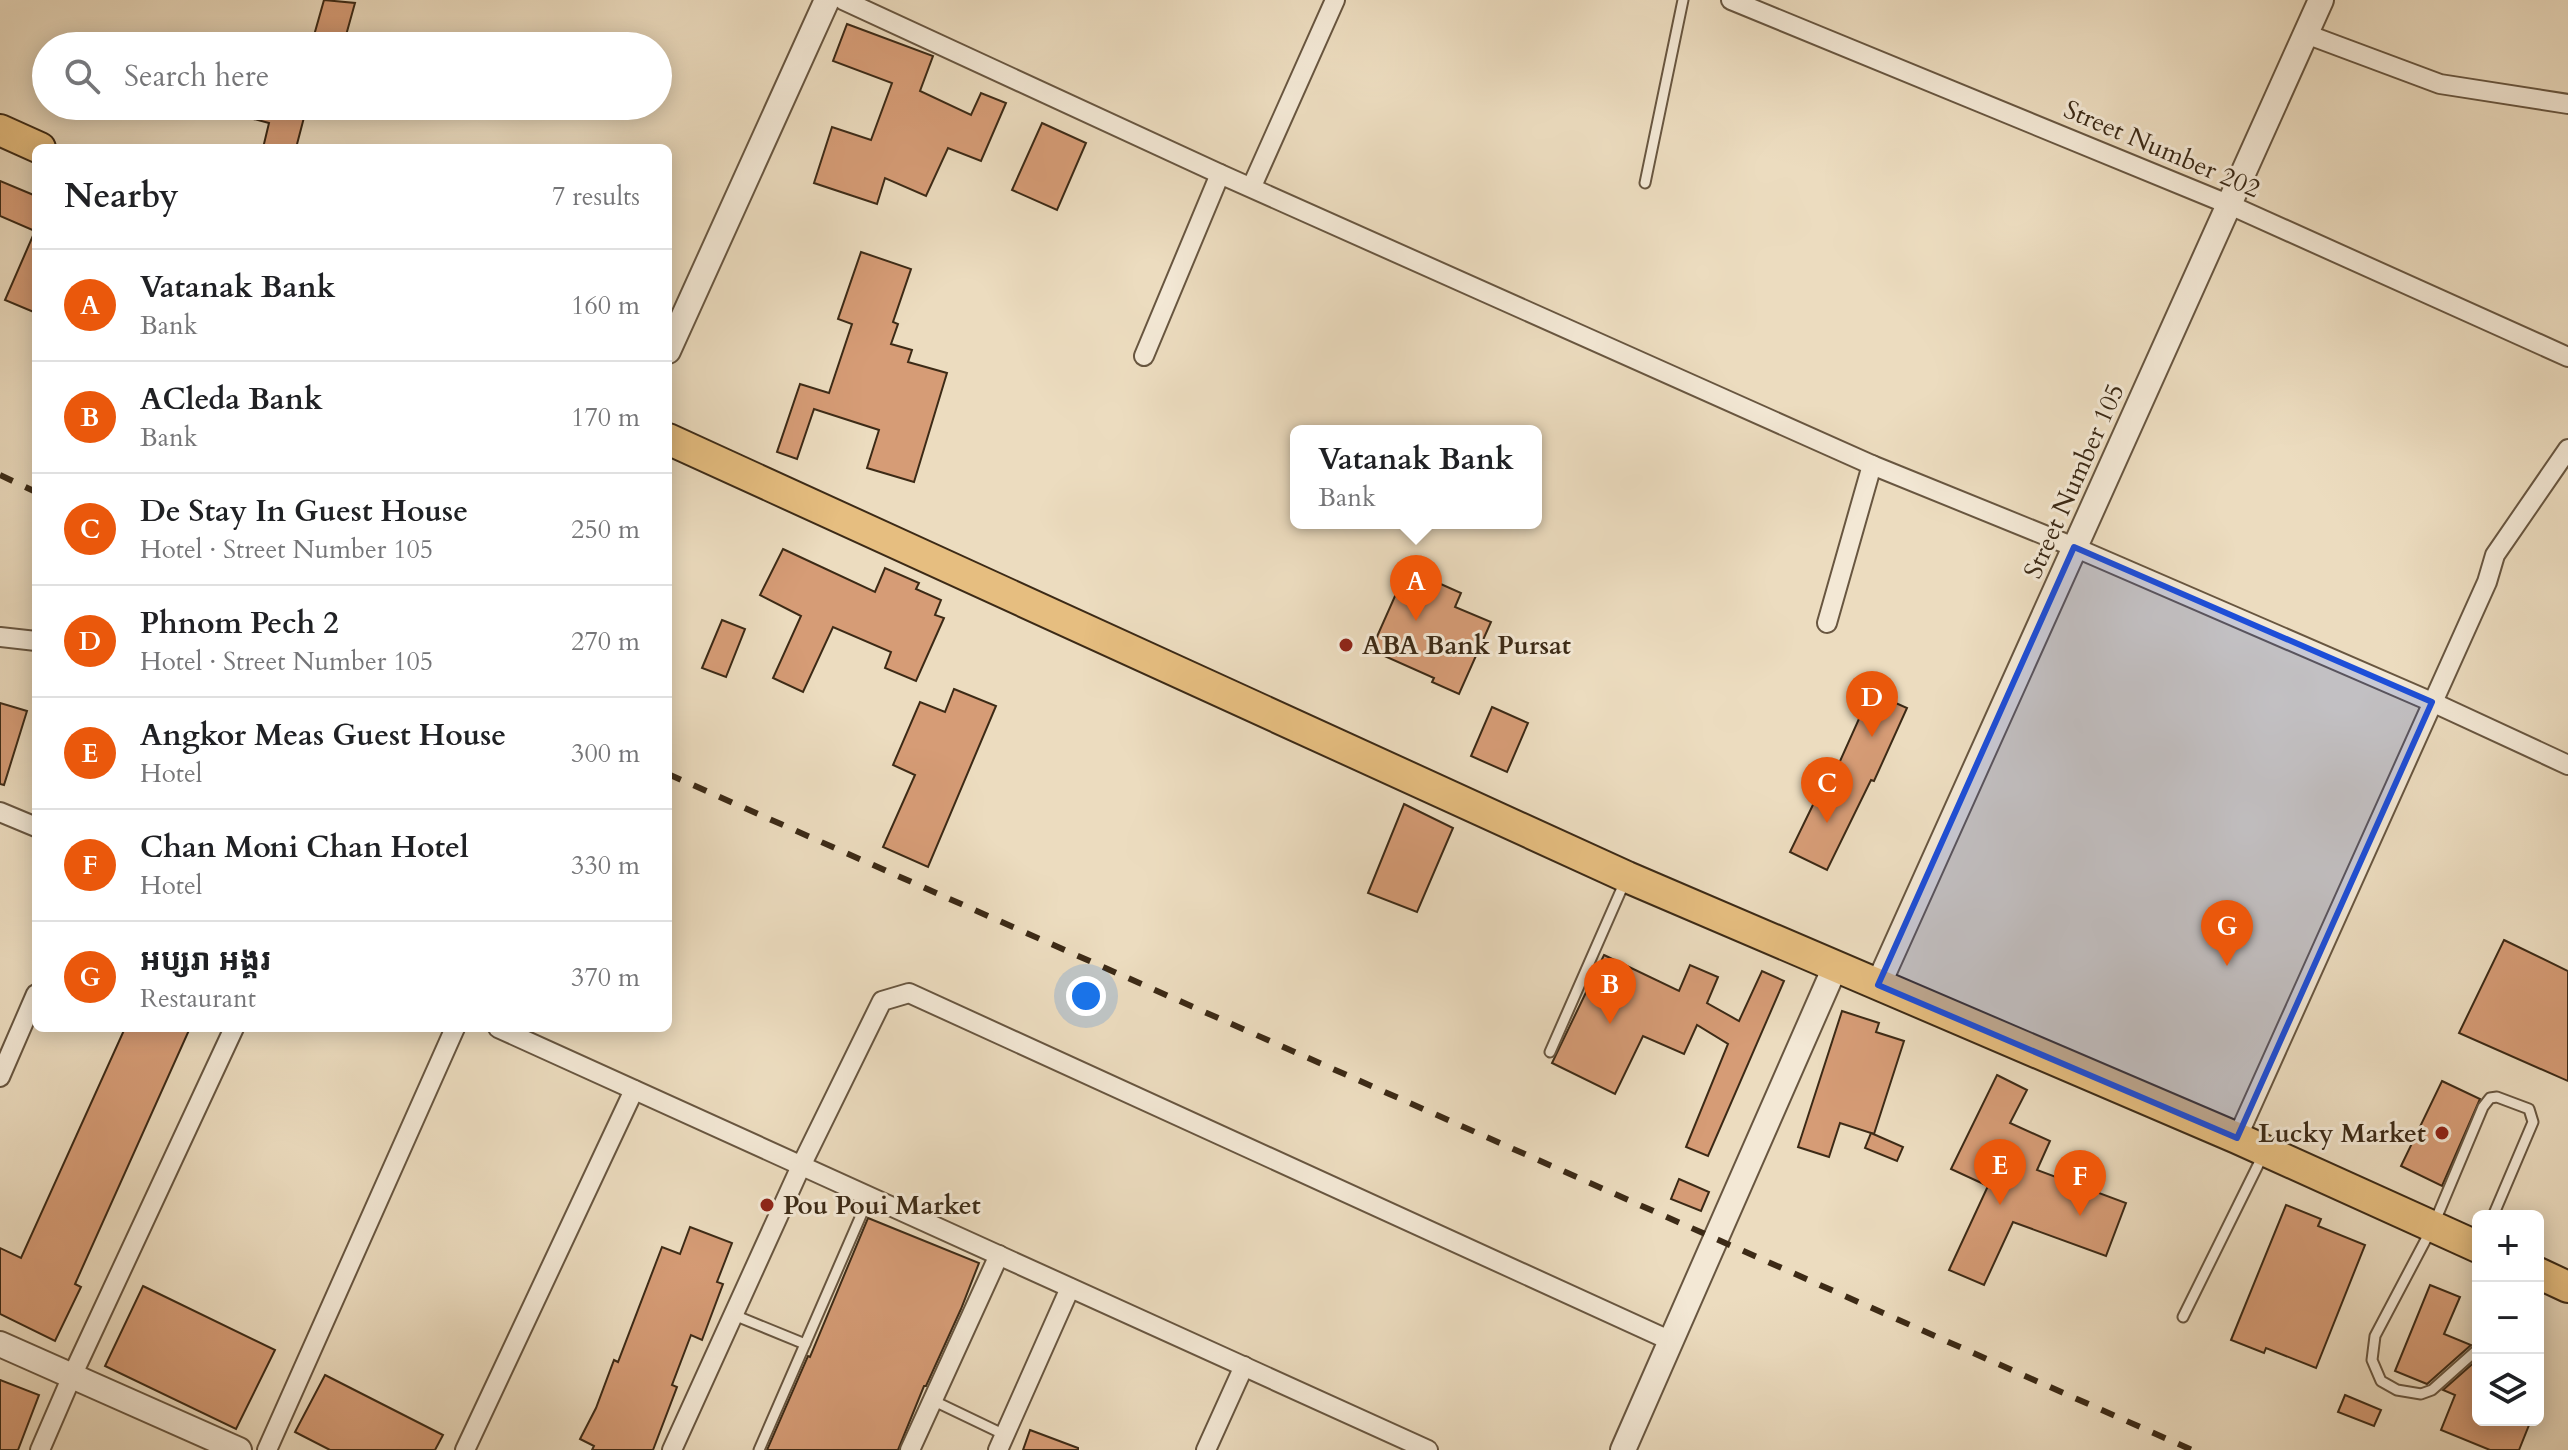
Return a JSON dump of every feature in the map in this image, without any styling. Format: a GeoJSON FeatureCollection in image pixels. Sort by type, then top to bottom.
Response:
{"type":"FeatureCollection","features":[{"type":"Feature","properties":{"kind":"main road"},"geometry":{"type":"LineString","coordinates":[[0,130],[32,144]]}},
{"type":"Feature","properties":{"kind":"main road"},"geometry":{"type":"LineString","coordinates":[[672,441],[1627,877],[2237,1138],[2472,1244]]}},
{"type":"Feature","properties":{"kind":"street"},"geometry":{"type":"LineString","coordinates":[[672,342],[827,0]]}},
{"type":"Feature","properties":{"kind":"street"},"geometry":{"type":"LineString","coordinates":[[843,0],[1220,174],[1872,465],[2074,547],[2432,702],[2568,765]]}},
{"type":"Feature","properties":{"kind":"street"},"geometry":{"type":"LineString","coordinates":[[1252,186],[1335,0]]}},
{"type":"Feature","properties":{"kind":"street","name":"Street Number 202"},"geometry":{"type":"LineString","coordinates":[[1731,0],[2230,205],[2568,357]]}},
{"type":"Feature","properties":{"kind":"street","name":"Street Number 105"},"geometry":{"type":"LineString","coordinates":[[1878,985],[2321,0]]}},
{"type":"Feature","properties":{"kind":"street"},"geometry":{"type":"LineString","coordinates":[[2306,34],[2440,84],[2568,104]]}},
{"type":"Feature","properties":{"kind":"street"},"geometry":{"type":"LineString","coordinates":[[1144,356],[1220,174]]}},
{"type":"Feature","properties":{"kind":"street"},"geometry":{"type":"LineString","coordinates":[[2237,1138],[2487,582],[2495,555],[2568,449]]}},
{"type":"Feature","properties":{"kind":"street"},"geometry":{"type":"LineString","coordinates":[[1827,623],[1872,465]]}},
{"type":"Feature","properties":{"kind":"street"},"geometry":{"type":"LineString","coordinates":[[0,637],[32,641]]}},
{"type":"Feature","properties":{"kind":"street"},"geometry":{"type":"LineString","coordinates":[[0,812],[32,825]]}},
{"type":"Feature","properties":{"kind":"street"},"geometry":{"type":"LineString","coordinates":[[1623,1450],[1835,967]]}},
{"type":"Feature","properties":{"kind":"street"},"geometry":{"type":"LineString","coordinates":[[672,1450],[801,1166],[882,1001],[909,993],[1671,1341]]}},
{"type":"Feature","properties":{"kind":"street"},"geometry":{"type":"LineString","coordinates":[[0,1077],[32,1003]]}},
{"type":"Feature","properties":{"kind":"street"},"geometry":{"type":"LineString","coordinates":[[40,1450],[232,1032]]}},
{"type":"Feature","properties":{"kind":"street"},"geometry":{"type":"LineString","coordinates":[[267,1450],[453,1032]]}},
{"type":"Feature","properties":{"kind":"street"},"geometry":{"type":"LineString","coordinates":[[507,1032],[1244,1366],[1416,1448]]}},
{"type":"Feature","properties":{"kind":"street"},"geometry":{"type":"LineString","coordinates":[[465,1450],[634,1090]]}},
{"type":"Feature","properties":{"kind":"street"},"geometry":{"type":"LineString","coordinates":[[910,1450],[999,1255]]}},
{"type":"Feature","properties":{"kind":"street"},"geometry":{"type":"LineString","coordinates":[[1002,1443],[1070,1288]]}},
{"type":"Feature","properties":{"kind":"street"},"geometry":{"type":"LineString","coordinates":[[0,1344],[239,1450]]}},
{"type":"Feature","properties":{"kind":"street"},"geometry":{"type":"LineString","coordinates":[[1206,1450],[1244,1366]]}},
{"type":"Feature","properties":{"kind":"lane"},"geometry":{"type":"LineString","coordinates":[[1645,183],[1683,0]]}},
{"type":"Feature","properties":{"kind":"lane"},"geometry":{"type":"LineString","coordinates":[[1550,1052],[1627,877]]}},
{"type":"Feature","properties":{"kind":"lane"},"geometry":{"type":"LineString","coordinates":[[2472,1354],[2432,1390],[2421,1394],[2397,1390],[2381,1381],[2372,1360],[2375,1336],[2433,1226],[2483,1107],[2490,1098],[2497,1097],[2529,1109],[2533,1122],[2496,1210]]}},
{"type":"Feature","properties":{"kind":"lane"},"geometry":{"type":"LineString","coordinates":[[2183,1317],[2266,1151]]}},
{"type":"Feature","properties":{"kind":"lane"},"geometry":{"type":"LineString","coordinates":[[759,1450],[869,1197]]}},
{"type":"Feature","properties":{"kind":"lane"},"geometry":{"type":"LineString","coordinates":[[734,1315],[805,1344]]}},
{"type":"Feature","properties":{"kind":"lane"},"geometry":{"type":"LineString","coordinates":[[932,1400],[1002,1443]]}},
{"type":"Feature","properties":{"kind":"highlighted area"},"geometry":{"type":"Polygon","coordinates":[[[2074,547],[2432,702],[2237,1138],[1878,985],[2074,547]]]}},
{"type":"Feature","properties":{"kind":"building"},"geometry":{"type":"Polygon","coordinates":[[[324,0],[355,3],[347,32],[315,32],[324,0]]]}},
{"type":"Feature","properties":{"kind":"building"},"geometry":{"type":"Polygon","coordinates":[[[847,24],[933,56],[920,91],[971,115],[981,93],[1006,103],[981,161],[948,148],[926,196],[885,178],[877,204],[814,183],[832,127],[871,140],[892,83],[833,61],[847,24]]]}},
{"type":"Feature","properties":{"kind":"building"},"geometry":{"type":"Polygon","coordinates":[[[258,120],[303,120],[297,144],[264,144],[269,123],[258,120]]]}},
{"type":"Feature","properties":{"kind":"building"},"geometry":{"type":"Polygon","coordinates":[[[1042,123],[1086,143],[1057,210],[1012,190],[1042,123]]]}},
{"type":"Feature","properties":{"kind":"building"},"geometry":{"type":"Polygon","coordinates":[[[0,181],[32,194],[32,230],[0,216],[0,181]]]}},
{"type":"Feature","properties":{"kind":"building"},"geometry":{"type":"Polygon","coordinates":[[[32,238],[32,311],[5,300],[32,238]]]}},
{"type":"Feature","properties":{"kind":"building"},"geometry":{"type":"Polygon","coordinates":[[[861,252],[911,269],[893,322],[898,324],[891,344],[912,350],[908,362],[947,373],[914,482],[867,468],[879,430],[814,409],[797,459],[777,452],[800,384],[829,393],[852,324],[838,319],[861,252]]]}},
{"type":"Feature","properties":{"kind":"building"},"geometry":{"type":"Polygon","coordinates":[[[783,549],[875,592],[885,568],[919,583],[916,589],[941,600],[935,615],[944,618],[916,681],[885,668],[891,652],[833,627],[803,692],[773,678],[801,616],[760,595],[783,549]]]}},
{"type":"Feature","properties":{"kind":"building"},"geometry":{"type":"Polygon","coordinates":[[[1407,569],[1461,593],[1455,607],[1491,622],[1459,694],[1432,682],[1434,678],[1371,650],[1407,569]]]}},
{"type":"Feature","properties":{"kind":"building"},"geometry":{"type":"Polygon","coordinates":[[[722,620],[745,629],[726,677],[702,668],[722,620]]]}},
{"type":"Feature","properties":{"kind":"building"},"geometry":{"type":"Polygon","coordinates":[[[954,689],[996,706],[928,867],[883,847],[915,775],[893,765],[920,702],[945,712],[954,689]]]}},
{"type":"Feature","properties":{"kind":"building"},"geometry":{"type":"Polygon","coordinates":[[[1871,692],[1907,708],[1874,781],[1871,780],[1827,870],[1790,852],[1827,776],[1832,779],[1871,692]]]}},
{"type":"Feature","properties":{"kind":"building"},"geometry":{"type":"Polygon","coordinates":[[[0,703],[27,711],[4,785],[0,784],[0,703]]]}},
{"type":"Feature","properties":{"kind":"building"},"geometry":{"type":"Polygon","coordinates":[[[1492,707],[1528,723],[1507,772],[1471,756],[1492,707]]]}},
{"type":"Feature","properties":{"kind":"building"},"geometry":{"type":"Polygon","coordinates":[[[1404,804],[1453,828],[1417,912],[1368,893],[1404,804]]]}},
{"type":"Feature","properties":{"kind":"building"},"geometry":{"type":"Polygon","coordinates":[[[2504,940],[2568,971],[2568,1081],[2459,1033],[2504,940]]]}},
{"type":"Feature","properties":{"kind":"building"},"geometry":{"type":"Polygon","coordinates":[[[1604,955],[1679,991],[1690,965],[1718,977],[1707,1003],[1739,1021],[1762,971],[1784,981],[1708,1156],[1686,1147],[1728,1044],[1697,1025],[1684,1054],[1643,1036],[1615,1094],[1552,1063],[1604,955]]]}},
{"type":"Feature","properties":{"kind":"building"},"geometry":{"type":"Polygon","coordinates":[[[1842,1011],[1879,1023],[1876,1032],[1904,1041],[1874,1134],[1840,1123],[1829,1157],[1798,1147],[1842,1011]]]}},
{"type":"Feature","properties":{"kind":"building"},"geometry":{"type":"Polygon","coordinates":[[[123,1032],[188,1032],[75,1284],[81,1287],[55,1341],[0,1314],[0,1248],[21,1258],[123,1032]]]}},
{"type":"Feature","properties":{"kind":"building"},"geometry":{"type":"Polygon","coordinates":[[[1997,1075],[2027,1090],[2010,1123],[2050,1141],[2037,1170],[2126,1203],[2106,1256],[2013,1222],[1984,1285],[1949,1270],[1988,1186],[1951,1169],[1997,1075]]]}},
{"type":"Feature","properties":{"kind":"building","name":"Lucky Market"},"geometry":{"type":"Polygon","coordinates":[[[2442,1081],[2480,1099],[2442,1186],[2401,1166],[2442,1081]]]}},
{"type":"Feature","properties":{"kind":"building"},"geometry":{"type":"Polygon","coordinates":[[[1871,1133],[1903,1147],[1897,1161],[1865,1148],[1871,1133]]]}},
{"type":"Feature","properties":{"kind":"building"},"geometry":{"type":"Polygon","coordinates":[[[1679,1179],[1709,1192],[1701,1211],[1671,1199],[1679,1179]]]}},
{"type":"Feature","properties":{"kind":"building"},"geometry":{"type":"Polygon","coordinates":[[[2286,1205],[2321,1219],[2318,1226],[2365,1245],[2316,1368],[2266,1348],[2264,1353],[2231,1340],[2286,1205]]]}},
{"type":"Feature","properties":{"kind":"building"},"geometry":{"type":"Polygon","coordinates":[[[868,1218],[979,1263],[961,1309],[898,1450],[767,1450],[810,1357],[868,1218]]]}},
{"type":"Feature","properties":{"kind":"building"},"geometry":{"type":"Polygon","coordinates":[[[690,1227],[732,1243],[717,1282],[723,1284],[702,1340],[691,1335],[672,1385],[677,1387],[653,1450],[592,1450],[594,1446],[580,1439],[596,1408],[614,1360],[618,1362],[662,1247],[680,1254],[690,1227]]]}},
{"type":"Feature","properties":{"kind":"building"},"geometry":{"type":"Polygon","coordinates":[[[2430,1285],[2460,1297],[2444,1334],[2471,1345],[2427,1384],[2395,1371],[2430,1285]]]}},
{"type":"Feature","properties":{"kind":"building"},"geometry":{"type":"Polygon","coordinates":[[[143,1286],[275,1350],[236,1429],[105,1366],[143,1286]]]}},
{"type":"Feature","properties":{"kind":"building"},"geometry":{"type":"Polygon","coordinates":[[[2472,1364],[2472,1426],[2529,1426],[2519,1450],[2490,1450],[2441,1430],[2455,1395],[2443,1390],[2472,1364]]]}},
{"type":"Feature","properties":{"kind":"building"},"geometry":{"type":"Polygon","coordinates":[[[325,1375],[443,1435],[435,1450],[330,1450],[295,1432],[325,1375]]]}},
{"type":"Feature","properties":{"kind":"building"},"geometry":{"type":"Polygon","coordinates":[[[0,1380],[39,1395],[18,1450],[0,1450],[0,1380]]]}},
{"type":"Feature","properties":{"kind":"building"},"geometry":{"type":"Polygon","coordinates":[[[2345,1395],[2381,1410],[2374,1426],[2338,1412],[2345,1395]]]}},
{"type":"Feature","properties":{"kind":"building"},"geometry":{"type":"Polygon","coordinates":[[[1030,1430],[1078,1448],[1078,1450],[1023,1450],[1030,1430]]]}},
{"type":"Feature","properties":{"kind":"railway"},"geometry":{"type":"LineString","coordinates":[[0,475],[32,490]]}},
{"type":"Feature","properties":{"kind":"railway"},"geometry":{"type":"LineString","coordinates":[[672,776],[2192,1450]]}},
{"type":"Feature","properties":{"kind":"place","name":"Vatanak Bank"},"geometry":{"type":"Point","coordinates":[1416,621]}},
{"type":"Feature","properties":{"kind":"place","name":"ABA Bank Pursat"},"geometry":{"type":"Point","coordinates":[1346,645]}},
{"type":"Feature","properties":{"kind":"place","name":"Phnom Pech 2"},"geometry":{"type":"Point","coordinates":[1872,737]}},
{"type":"Feature","properties":{"kind":"place","name":"De Stay In Guest House"},"geometry":{"type":"Point","coordinates":[1827,823]}},
{"type":"Feature","properties":{"kind":"place","name":"អប្សរា អង្គរ"},"geometry":{"type":"Point","coordinates":[2227,966]}},
{"type":"Feature","properties":{"kind":"place","name":"ACleda Bank"},"geometry":{"type":"Point","coordinates":[1610,1024]}},
{"type":"Feature","properties":{"kind":"place","name":"Lucky Market"},"geometry":{"type":"Point","coordinates":[2442,1133]}},
{"type":"Feature","properties":{"kind":"place","name":"Pou Poui Market"},"geometry":{"type":"Point","coordinates":[767,1205]}},
{"type":"Feature","properties":{"kind":"place","name":"Angkor Meas Guest House"},"geometry":{"type":"Point","coordinates":[2000,1205]}},
{"type":"Feature","properties":{"kind":"place","name":"Chan Moni Chan Hotel"},"geometry":{"type":"Point","coordinates":[2080,1216]}}]}
